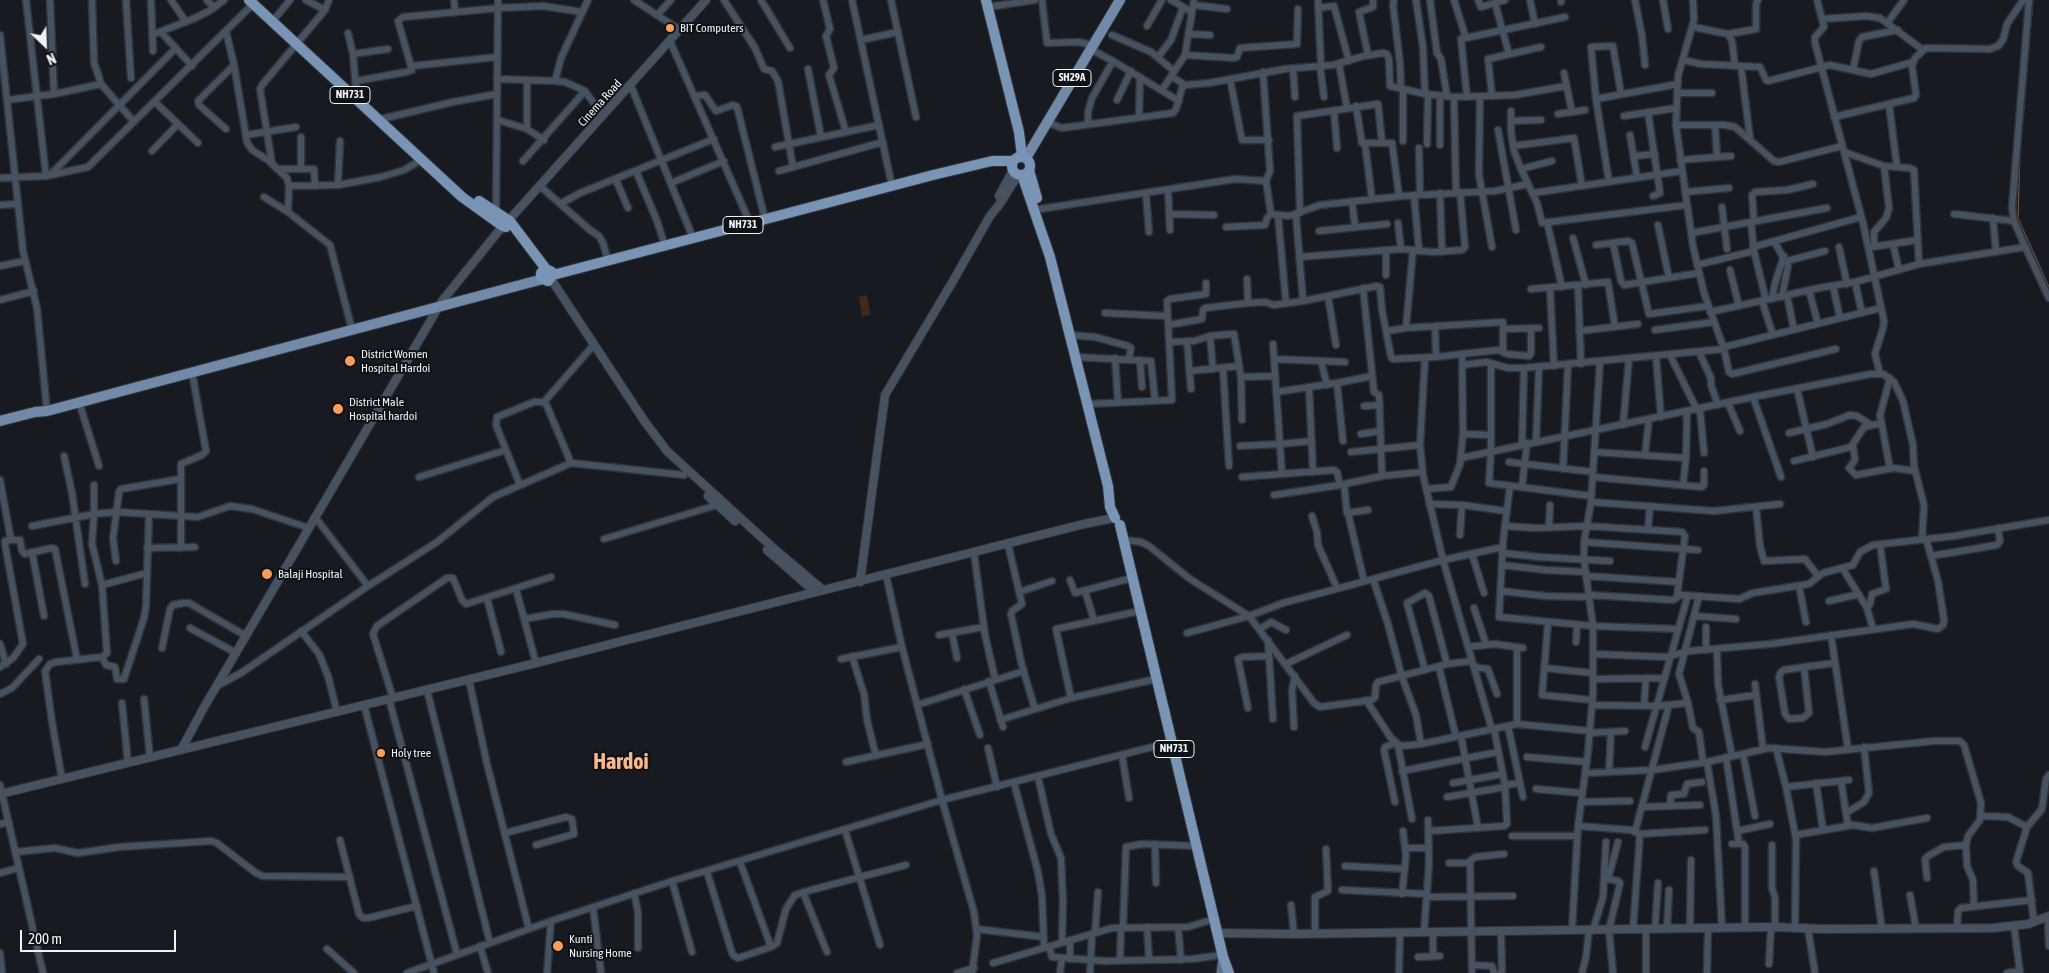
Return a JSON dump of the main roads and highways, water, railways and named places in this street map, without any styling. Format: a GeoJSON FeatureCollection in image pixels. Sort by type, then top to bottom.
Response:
{"type":"FeatureCollection","features":[{"type":"Feature","properties":{"kind":"highway","name":"NH731"},"geometry":{"type":"LineString","coordinates":[[251,2],[421,160],[454,188],[466,193],[504,222],[547,276],[992,161],[1020,165]]}},
{"type":"Feature","properties":{"kind":"highway"},"geometry":{"type":"LineString","coordinates":[[987,4],[1019,132],[1020,165]]}},
{"type":"Feature","properties":{"kind":"highway","name":"NH731"},"geometry":{"type":"LineString","coordinates":[[1020,165],[1040,209],[1051,251],[1050,257]]}},
{"type":"Feature","properties":{"kind":"highway","name":"NH731"},"geometry":{"type":"LineString","coordinates":[[1020,165],[1050,257],[1109,491],[1110,507],[1124,540],[1217,933],[1229,973]]}},
{"type":"Feature","properties":{"kind":"main road","name":"SH29A"},"geometry":{"type":"LineString","coordinates":[[1020,165],[1120,0]]}},
{"type":"Feature","properties":{"kind":"main road"},"geometry":{"type":"LineString","coordinates":[[46,409],[79,402],[547,276]]}},
{"type":"Feature","properties":{"kind":"main road"},"geometry":{"type":"LineString","coordinates":[[0,422],[351,326],[445,303]]}},
{"type":"Feature","properties":{"kind":"main road"},"geometry":{"type":"LineString","coordinates":[[1221,973],[1223,956]]}},
{"type":"Feature","properties":{"kind":"waterway"},"geometry":{"type":"LineString","coordinates":[[2033,0],[2020,153],[2018,218],[2049,287]]}},
{"type":"Feature","properties":{"kind":"place","name":"BIT Computers"},"geometry":{"type":"Point","coordinates":[670,28]}},
{"type":"Feature","properties":{"kind":"place","name":"District Women Hospital Hardoi"},"geometry":{"type":"Point","coordinates":[350,361]}},
{"type":"Feature","properties":{"kind":"place","name":"District Male Hospital hardoi"},"geometry":{"type":"Point","coordinates":[338,409]}},
{"type":"Feature","properties":{"kind":"place","name":"Balaji Hospital"},"geometry":{"type":"Point","coordinates":[267,574]}},
{"type":"Feature","properties":{"kind":"place","name":"Holy tree"},"geometry":{"type":"Point","coordinates":[381,753]}},
{"type":"Feature","properties":{"kind":"place","name":"Kunti Nursing Home"},"geometry":{"type":"Point","coordinates":[558,946]}},
{"type":"Feature","properties":{"kind":"district","name":"Hardoi"},"geometry":{"type":"Point","coordinates":[621,762]}}]}
